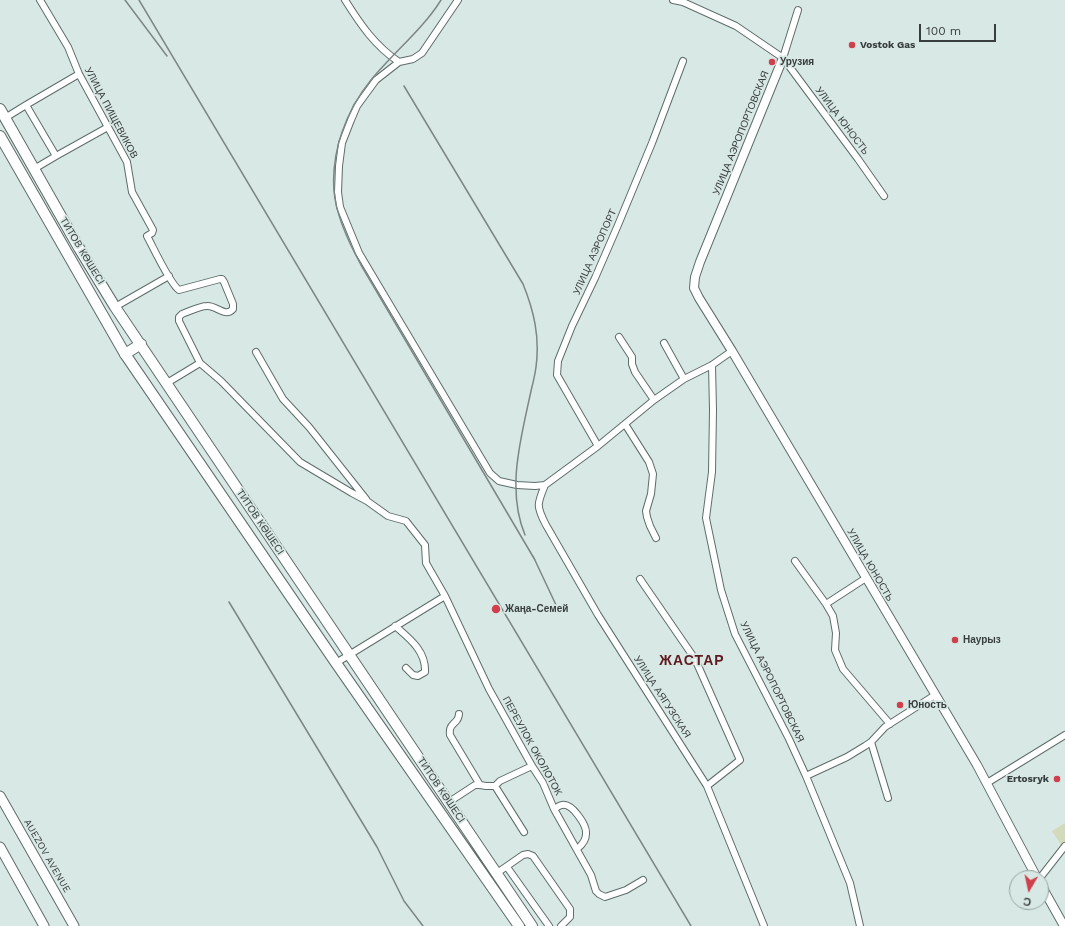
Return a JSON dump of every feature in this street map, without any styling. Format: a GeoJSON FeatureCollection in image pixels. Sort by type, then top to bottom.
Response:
{"type":"FeatureCollection","features":[{"type":"Feature","properties":{"kind":"main road","name":"ТИТОВ КӨШЕСІ"},"geometry":{"type":"LineString","coordinates":[[2,114],[79,248],[115,307],[530,922]]}},
{"type":"Feature","properties":{"kind":"main road","name":"ТИТОВ КӨШЕСІ"},"geometry":{"type":"LineString","coordinates":[[0,136],[125,354],[336,663],[519,925]]}},
{"type":"Feature","properties":{"kind":"main road"},"geometry":{"type":"LineString","coordinates":[[125,354],[140,344]]}},
{"type":"Feature","properties":{"kind":"main road","name":"AUEZOV AVENUE"},"geometry":{"type":"LineString","coordinates":[[0,796],[74,926]]}},
{"type":"Feature","properties":{"kind":"main road"},"geometry":{"type":"LineString","coordinates":[[0,847],[44,926]]}},
{"type":"Feature","properties":{"kind":"main road"},"geometry":{"type":"LineString","coordinates":[[519,925],[530,922]]}},
{"type":"Feature","properties":{"kind":"street","name":"УЛИЦА ПИЩЕВИКОВ"},"geometry":{"type":"LineString","coordinates":[[40,0],[68,47],[79,74],[127,162],[132,192],[153,230],[152,233],[147,236],[169,276]]}},
{"type":"Feature","properties":{"kind":"street"},"geometry":{"type":"LineString","coordinates":[[345,0],[379,46],[399,62]]}},
{"type":"Feature","properties":{"kind":"street"},"geometry":{"type":"LineString","coordinates":[[458,0],[422,54],[399,62],[376,80],[357,106],[342,143],[338,192],[340,207],[359,253],[490,473],[499,481],[517,485],[545,485],[598,446],[654,400],[684,380],[712,365],[732,351]]}},
{"type":"Feature","properties":{"kind":"street","name":"УЛИЦА ЮНОСТЬ"},"geometry":{"type":"LineString","coordinates":[[673,0],[683,2],[736,26],[783,58],[884,196]]}},
{"type":"Feature","properties":{"kind":"street","name":"УЛИЦА АЭРОПОРТОВСКАЯ"},"geometry":{"type":"LineString","coordinates":[[700,262],[783,58],[798,10]]}},
{"type":"Feature","properties":{"kind":"street","name":"УЛИЦА АЭРОПОРТ"},"geometry":{"type":"LineString","coordinates":[[598,446],[557,375],[558,361],[572,326],[618,225],[652,143],[683,61]]}},
{"type":"Feature","properties":{"kind":"street"},"geometry":{"type":"LineString","coordinates":[[2,114],[26,105],[79,74]]}},
{"type":"Feature","properties":{"kind":"street"},"geometry":{"type":"LineString","coordinates":[[26,105],[56,156]]}},
{"type":"Feature","properties":{"kind":"street"},"geometry":{"type":"LineString","coordinates":[[34,169],[108,127]]}},
{"type":"Feature","properties":{"kind":"street","name":"УЛИЦА ЮНОСТЬ"},"geometry":{"type":"LineString","coordinates":[[700,262],[695,277],[694,288],[699,298],[732,351],[987,783],[1035,870]]}},
{"type":"Feature","properties":{"kind":"street"},"geometry":{"type":"LineString","coordinates":[[115,307],[169,276],[176,288],[179,290],[222,279],[234,309],[225,313],[208,306],[182,314],[179,317],[179,321],[200,363],[221,382],[300,462],[352,494],[367,501]]}},
{"type":"Feature","properties":{"kind":"street"},"geometry":{"type":"LineString","coordinates":[[618,337],[632,357],[632,364],[635,372],[654,400]]}},
{"type":"Feature","properties":{"kind":"street"},"geometry":{"type":"LineString","coordinates":[[664,343],[684,380]]}},
{"type":"Feature","properties":{"kind":"street"},"geometry":{"type":"LineString","coordinates":[[256,352],[282,398],[309,427],[367,501]]}},
{"type":"Feature","properties":{"kind":"street"},"geometry":{"type":"LineString","coordinates":[[167,383],[200,363]]}},
{"type":"Feature","properties":{"kind":"street","name":"УЛИЦА АЭРОПОРТОВСКАЯ"},"geometry":{"type":"LineString","coordinates":[[712,365],[712,472],[706,518],[721,590],[735,634],[789,739],[806,776],[850,883],[860,926]]}},
{"type":"Feature","properties":{"kind":"street"},"geometry":{"type":"LineString","coordinates":[[625,424],[649,462],[653,474],[651,494],[646,511],[650,526],[656,538]]}},
{"type":"Feature","properties":{"kind":"street","name":"УЛИЦА АЯГУЗСКАЯ"},"geometry":{"type":"LineString","coordinates":[[545,485],[539,500],[539,511],[598,615],[707,786],[764,926]]}},
{"type":"Feature","properties":{"kind":"street","name":"ПЕРЕУЛОК ОКОЛОТОК"},"geometry":{"type":"LineString","coordinates":[[367,501],[388,516],[406,521],[425,545],[426,563],[445,596],[489,689],[543,783],[554,809],[591,876],[596,891],[605,897],[626,890],[643,880]]}},
{"type":"Feature","properties":{"kind":"street"},"geometry":{"type":"LineString","coordinates":[[795,562],[833,616],[836,633],[835,650],[843,669],[890,724]]}},
{"type":"Feature","properties":{"kind":"street"},"geometry":{"type":"LineString","coordinates":[[826,604],[866,578]]}},
{"type":"Feature","properties":{"kind":"street"},"geometry":{"type":"LineString","coordinates":[[640,579],[695,659],[740,760],[707,786]]}},
{"type":"Feature","properties":{"kind":"street"},"geometry":{"type":"LineString","coordinates":[[336,663],[445,596]]}},
{"type":"Feature","properties":{"kind":"street"},"geometry":{"type":"LineString","coordinates":[[395,626],[418,648],[422,655],[425,672],[418,676],[413,675],[406,668]]}},
{"type":"Feature","properties":{"kind":"street"},"geometry":{"type":"LineString","coordinates":[[806,776],[847,757],[871,742],[885,727],[935,695]]}},
{"type":"Feature","properties":{"kind":"street"},"geometry":{"type":"LineString","coordinates":[[459,714],[457,720],[452,724],[450,735],[480,784]]}},
{"type":"Feature","properties":{"kind":"street"},"geometry":{"type":"LineString","coordinates":[[987,783],[1065,735]]}},
{"type":"Feature","properties":{"kind":"street"},"geometry":{"type":"LineString","coordinates":[[871,742],[888,798]]}},
{"type":"Feature","properties":{"kind":"street"},"geometry":{"type":"LineString","coordinates":[[449,802],[475,785],[480,784],[494,786],[500,781],[532,766]]}},
{"type":"Feature","properties":{"kind":"street"},"geometry":{"type":"LineString","coordinates":[[494,786],[524,832]]}},
{"type":"Feature","properties":{"kind":"street"},"geometry":{"type":"LineString","coordinates":[[554,809],[562,805],[568,805],[582,822],[587,832],[583,844],[577,849]]}},
{"type":"Feature","properties":{"kind":"street","name":"УЛИЦА ЮНОСТЬ"},"geometry":{"type":"LineString","coordinates":[[1046,870],[1065,846]]}},
{"type":"Feature","properties":{"kind":"street"},"geometry":{"type":"LineString","coordinates":[[497,873],[524,855],[528,854],[533,856],[570,909],[570,917],[561,926]]}},
{"type":"Feature","properties":{"kind":"street"},"geometry":{"type":"LineString","coordinates":[[507,867],[549,926]]}},
{"type":"Feature","properties":{"kind":"street"},"geometry":{"type":"LineString","coordinates":[[1049,899],[1064,926]]}},
{"type":"Feature","properties":{"kind":"green space"},"geometry":{"type":"Polygon","coordinates":[[[1065,823],[1065,851],[1052,831],[1065,823]]]}},
{"type":"Feature","properties":{"kind":"railway"},"geometry":{"type":"LineString","coordinates":[[125,0],[167,56]]}},
{"type":"Feature","properties":{"kind":"railway"},"geometry":{"type":"LineString","coordinates":[[139,0],[691,926]]}},
{"type":"Feature","properties":{"kind":"railway"},"geometry":{"type":"LineString","coordinates":[[441,0],[426,21],[371,80],[354,105],[342,132],[338,146],[334,176],[335,200],[344,229],[361,265],[535,560]]}},
{"type":"Feature","properties":{"kind":"railway"},"geometry":{"type":"LineString","coordinates":[[404,86],[523,284],[533,314],[537,335],[536,367],[523,427],[517,463],[516,482],[519,518],[525,535]]}},
{"type":"Feature","properties":{"kind":"railway"},"geometry":{"type":"LineString","coordinates":[[533,556],[556,605]]}},
{"type":"Feature","properties":{"kind":"railway"},"geometry":{"type":"LineString","coordinates":[[229,602],[377,847],[404,901],[423,926]]}},
{"type":"Feature","properties":{"kind":"place","name":"Vostok Gas"},"geometry":{"type":"Point","coordinates":[852,45]}},
{"type":"Feature","properties":{"kind":"place","name":"Урузия"},"geometry":{"type":"Point","coordinates":[772,62]}},
{"type":"Feature","properties":{"kind":"place","name":"Жаңа-Семей"},"geometry":{"type":"Point","coordinates":[496,609]}},
{"type":"Feature","properties":{"kind":"place","name":"Наурыз"},"geometry":{"type":"Point","coordinates":[955,640]}},
{"type":"Feature","properties":{"kind":"place","name":"Юность"},"geometry":{"type":"Point","coordinates":[900,705]}},
{"type":"Feature","properties":{"kind":"place","name":"Ertosryk"},"geometry":{"type":"Point","coordinates":[1057,779]}},
{"type":"Feature","properties":{"kind":"district","name":"ЖАСТАР"},"geometry":{"type":"Point","coordinates":[692,661]}}]}
